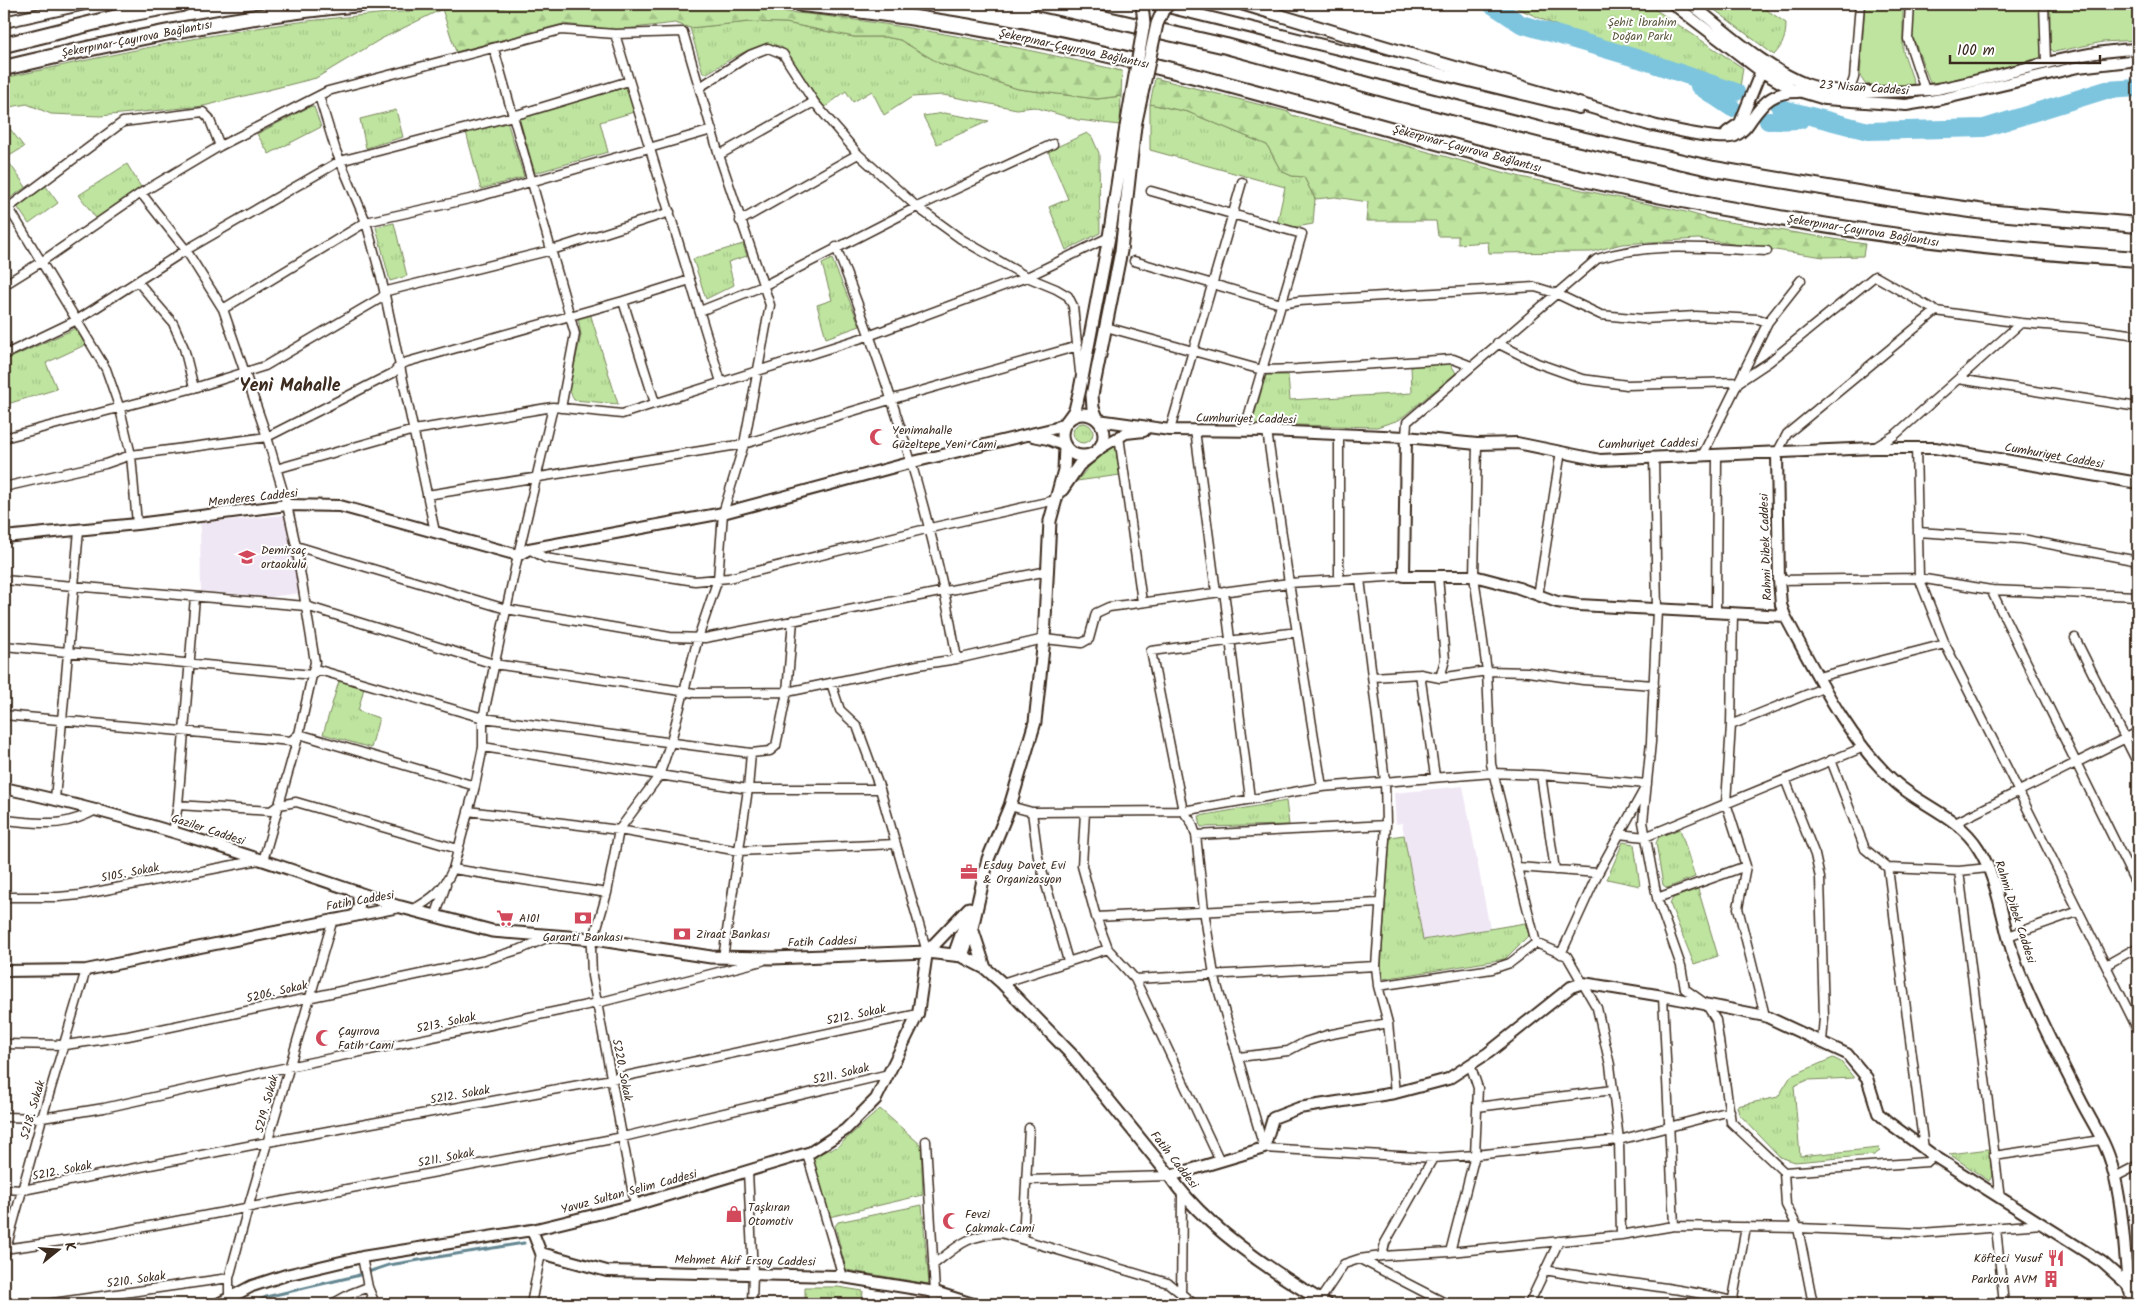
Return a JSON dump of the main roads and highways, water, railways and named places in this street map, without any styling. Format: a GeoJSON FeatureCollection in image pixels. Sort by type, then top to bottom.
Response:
{"type":"FeatureCollection","features":[{"type":"Feature","properties":{"kind":"highway","name":"Şekerpınar-Çayırova Bağlantısı"},"geometry":{"type":"LineString","coordinates":[[4,45],[130,14],[182,4]]}},
{"type":"Feature","properties":{"kind":"highway","name":"Şekerpınar-Çayırova Bağlantısı"},"geometry":{"type":"LineString","coordinates":[[4,68],[176,30],[303,10],[361,4]]}},
{"type":"Feature","properties":{"kind":"highway","name":"Şekerpınar-Çayırova Bağlantısı"},"geometry":{"type":"LineString","coordinates":[[801,4],[919,18],[1090,51],[1178,72],[1509,161],[1678,200],[1833,228],[1940,243],[2056,254],[2138,259]]}},
{"type":"Feature","properties":{"kind":"highway"},"geometry":{"type":"LineString","coordinates":[[1041,4],[1226,46],[1554,133],[1714,169],[1893,199],[1985,212],[2138,225]]}},
{"type":"Feature","properties":{"kind":"main road"},"geometry":{"type":"LineString","coordinates":[[958,955],[972,928],[988,859],[1010,806],[1035,722],[1044,639],[1050,521],[1064,470],[1065,446],[1062,433],[1067,421],[1075,410],[1080,389],[1130,126],[1144,24],[1142,4]]}},
{"type":"Feature","properties":{"kind":"main road"},"geometry":{"type":"LineString","coordinates":[[1056,500],[1079,465],[1098,450],[1104,434],[1093,408],[1092,395],[1121,252],[1130,126],[1157,24],[1163,10],[1169,4]]}},
{"type":"Feature","properties":{"kind":"main road"},"geometry":{"type":"LineString","coordinates":[[1243,4],[1368,43],[1439,61],[1651,125]]}},
{"type":"Feature","properties":{"kind":"main road"},"geometry":{"type":"LineString","coordinates":[[1067,421],[1076,414],[1082,413],[1098,420]]}},
{"type":"Feature","properties":{"kind":"main road"},"geometry":{"type":"LineString","coordinates":[[1065,446],[1079,456],[1085,456],[1098,450]]}},
{"type":"Feature","properties":{"kind":"main road"},"geometry":{"type":"LineString","coordinates":[[958,955],[972,904],[982,886]]}},
{"type":"Feature","properties":{"kind":"main road"},"geometry":{"type":"LineString","coordinates":[[927,952],[972,904]]}},
{"type":"Feature","properties":{"kind":"main road","name":"Fatih Caddesi"},"geometry":{"type":"LineString","coordinates":[[406,909],[492,931],[594,939],[723,958],[927,952],[958,955],[985,968],[1072,1055],[1170,1176],[1182,1194],[1241,1247],[1324,1302]]}},
{"type":"Feature","properties":{"kind":"main road"},"geometry":{"type":"LineString","coordinates":[[972,928],[985,968]]}},
{"type":"Feature","properties":{"kind":"main road","name":"Rahmi Dibek Caddesi"},"geometry":{"type":"LineString","coordinates":[[2126,1304],[2133,1286]]}},
{"type":"Feature","properties":{"kind":"main road","name":"Rahmi Dibek Caddesi"},"geometry":{"type":"LineString","coordinates":[[2133,1286],[2135,1304]]}},
{"type":"Feature","properties":{"kind":"waterway"},"geometry":{"type":"LineString","coordinates":[[1491,4],[1521,24],[1639,59],[1736,92]]}},
{"type":"Feature","properties":{"kind":"waterway"},"geometry":{"type":"LineString","coordinates":[[1699,86],[1732,108]]}},
{"type":"Feature","properties":{"kind":"waterway"},"geometry":{"type":"LineString","coordinates":[[1780,108],[1868,131],[1984,128],[2106,90],[2138,88]]}},
{"type":"Feature","properties":{"kind":"waterway"},"geometry":{"type":"LineString","coordinates":[[1768,121],[1800,120]]}},
{"type":"Feature","properties":{"kind":"waterway"},"geometry":{"type":"LineString","coordinates":[[251,1304],[266,1297],[356,1276],[389,1265],[524,1243]]}},
{"type":"Feature","properties":{"kind":"place","name":"Yenimahalle Güzeltepe Yeni Cami"},"geometry":{"type":"Point","coordinates":[878,437]}},
{"type":"Feature","properties":{"kind":"place","name":"Demirsaç ortaokulu"},"geometry":{"type":"Point","coordinates":[247,557]}},
{"type":"Feature","properties":{"kind":"place","name":"Esduy Davet Evi & Organizasyon"},"geometry":{"type":"Point","coordinates":[969,872]}},
{"type":"Feature","properties":{"kind":"place","name":"A101"},"geometry":{"type":"Point","coordinates":[505,918]}},
{"type":"Feature","properties":{"kind":"place","name":"Garanti Bankası"},"geometry":{"type":"Point","coordinates":[583,918]}},
{"type":"Feature","properties":{"kind":"place","name":"Ziraat Bankası"},"geometry":{"type":"Point","coordinates":[682,934]}},
{"type":"Feature","properties":{"kind":"place","name":"Çayırova Fatih Cami"},"geometry":{"type":"Point","coordinates":[324,1038]}},
{"type":"Feature","properties":{"kind":"place","name":"Taşkıran Otomotiv"},"geometry":{"type":"Point","coordinates":[734,1214]}},
{"type":"Feature","properties":{"kind":"place","name":"Fevzi Çakmak Cami"},"geometry":{"type":"Point","coordinates":[951,1221]}},
{"type":"Feature","properties":{"kind":"place","name":"Köfteci Yusuf"},"geometry":{"type":"Point","coordinates":[2056,1258]}},
{"type":"Feature","properties":{"kind":"place","name":"Parkova AVM"},"geometry":{"type":"Point","coordinates":[2051,1279]}},
{"type":"Feature","properties":{"kind":"district","name":"Yeni Mahalle"},"geometry":{"type":"Point","coordinates":[290,386]}},
{"type":"Feature","properties":{"kind":"park label","name":"Şehit İbrahim Doğan Parkı"},"geometry":{"type":"Point","coordinates":[1642,29]}}]}
